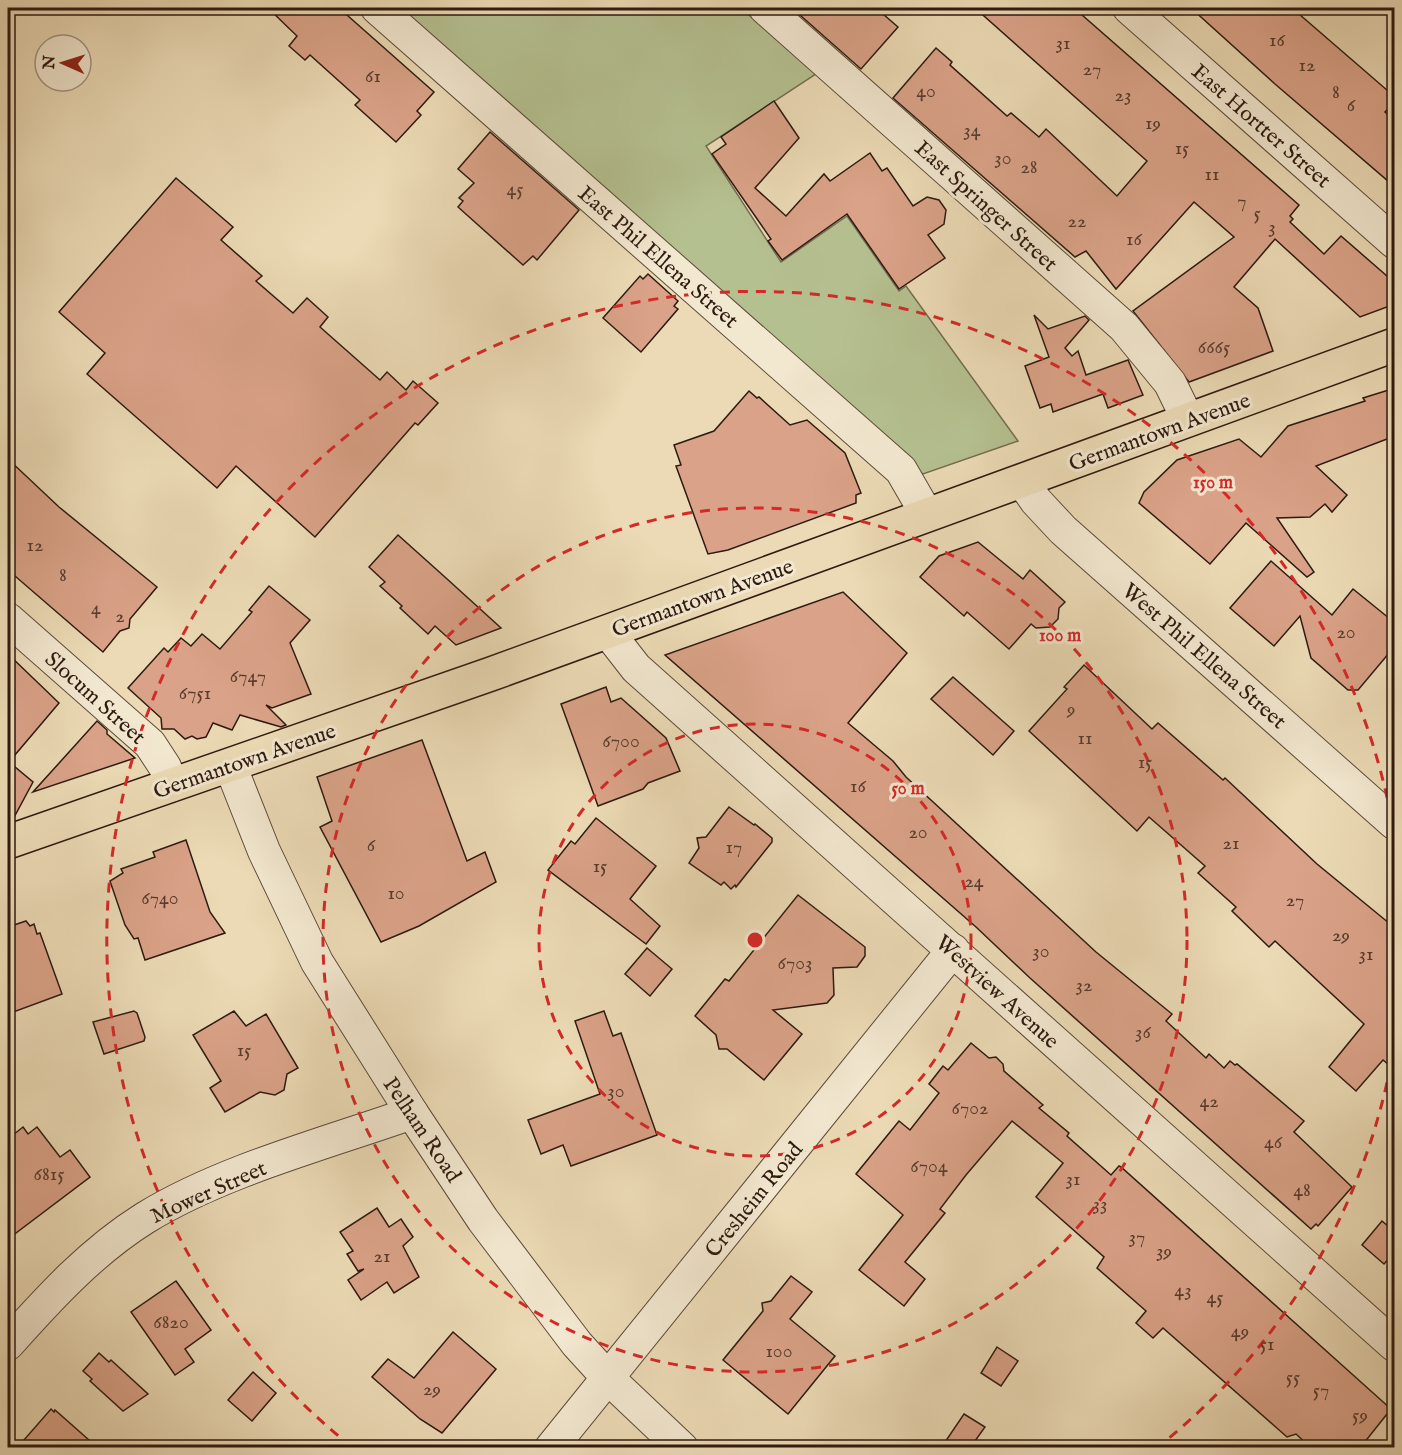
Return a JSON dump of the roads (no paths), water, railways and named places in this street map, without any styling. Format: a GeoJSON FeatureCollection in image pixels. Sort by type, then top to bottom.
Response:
{"type":"FeatureCollection","features":[{"type":"Feature","properties":{"kind":"main road","name":"Germantown Avenue"},"geometry":{"type":"LineString","coordinates":[[8,842],[608,632],[1395,345]]}},
{"type":"Feature","properties":{"kind":"street","name":"East Phil Ellena Street"},"geometry":{"type":"LineString","coordinates":[[377,8],[901,470],[920,498],[927,515]]}},
{"type":"Feature","properties":{"kind":"street","name":"East Springer Street"},"geometry":{"type":"LineString","coordinates":[[765,8],[1124,327],[1170,383],[1188,420]]}},
{"type":"Feature","properties":{"kind":"street","name":"East Hortter Street"},"geometry":{"type":"LineString","coordinates":[[1129,8],[1395,242]]}},
{"type":"Feature","properties":{"kind":"street","name":"West Phil Ellena Street"},"geometry":{"type":"LineString","coordinates":[[1022,481],[1036,501],[1063,530],[1395,823]]}},
{"type":"Feature","properties":{"kind":"street","name":"Slocum Street"},"geometry":{"type":"LineString","coordinates":[[8,619],[150,744],[165,767],[172,785]]}},
{"type":"Feature","properties":{"kind":"street","name":"Westview Avenue"},"geometry":{"type":"LineString","coordinates":[[608,632],[636,668],[1395,1345]]}},
{"type":"Feature","properties":{"kind":"street","name":"Pelham Road"},"geometry":{"type":"LineString","coordinates":[[230,765],[264,851],[311,951],[342,1005],[412,1113],[483,1220],[542,1299],[608,1378],[682,1448]]}},
{"type":"Feature","properties":{"kind":"street","name":"Cresheim Road"},"geometry":{"type":"LineString","coordinates":[[552,1448],[953,950]]}},
{"type":"Feature","properties":{"kind":"street","name":"Mower Street"},"geometry":{"type":"LineString","coordinates":[[8,1344],[62,1286],[89,1261],[154,1214],[210,1185],[412,1113]]}}]}
